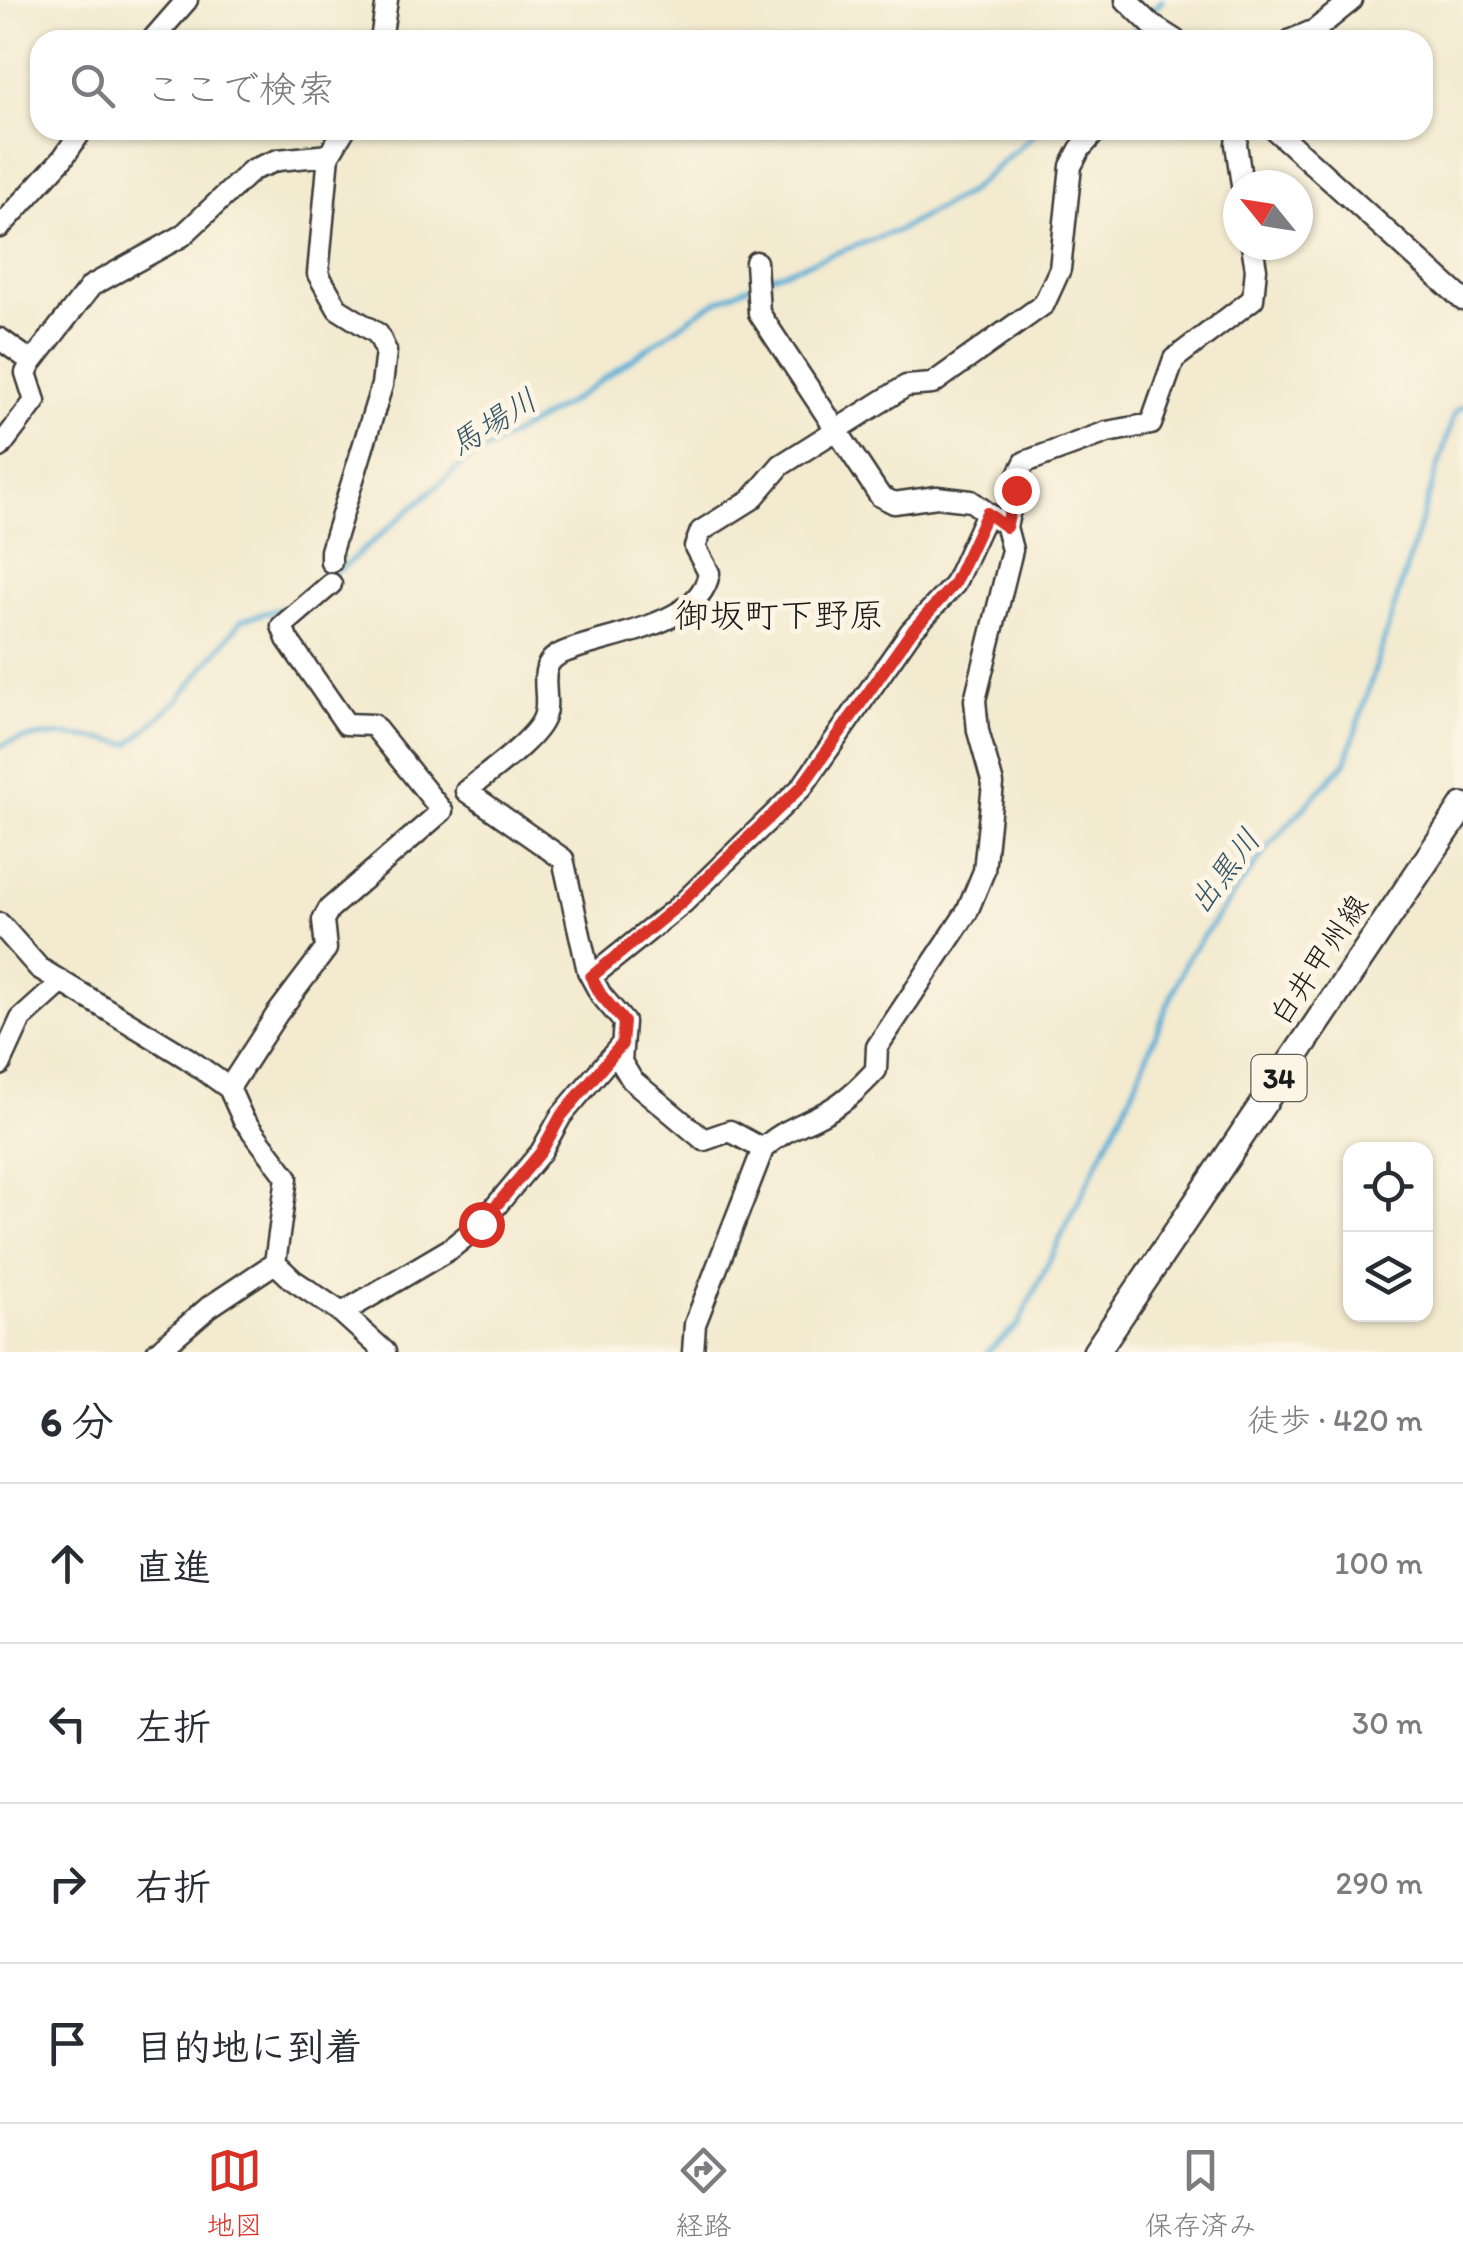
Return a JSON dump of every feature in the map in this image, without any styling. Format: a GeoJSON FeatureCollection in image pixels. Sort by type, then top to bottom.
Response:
{"type":"FeatureCollection","features":[{"type":"Feature","properties":{"kind":"main road","name":"白井甲州線"},"geometry":{"type":"LineString","coordinates":[[1096,1352],[1463,806]]}},
{"type":"Feature","properties":{"kind":"street"},"geometry":{"type":"LineString","coordinates":[[161,30],[187,0]]}},
{"type":"Feature","properties":{"kind":"street"},"geometry":{"type":"LineString","coordinates":[[382,30],[387,0]]}},
{"type":"Feature","properties":{"kind":"street"},"geometry":{"type":"LineString","coordinates":[[1315,30],[1352,0]]}},
{"type":"Feature","properties":{"kind":"street"},"geometry":{"type":"LineString","coordinates":[[1139,12],[1162,30]]}},
{"type":"Feature","properties":{"kind":"street"},"geometry":{"type":"LineString","coordinates":[[4,216],[63,158],[75,140]]}},
{"type":"Feature","properties":{"kind":"street"},"geometry":{"type":"LineString","coordinates":[[331,562],[382,385],[386,351],[378,334],[338,308],[318,274],[329,155],[338,140]]}},
{"type":"Feature","properties":{"kind":"street"},"geometry":{"type":"LineString","coordinates":[[763,1149],[730,1131],[704,1140],[632,1080],[622,1062],[624,1022],[591,977],[564,860],[466,791],[528,738],[544,716],[545,671],[556,655],[662,623],[700,594],[709,573],[696,547],[701,531],[752,499],[781,464],[906,386],[932,384],[1044,304],[1060,268],[1071,166],[1090,140]]}},
{"type":"Feature","properties":{"kind":"street"},"geometry":{"type":"LineString","coordinates":[[1237,140],[1240,170]]}},
{"type":"Feature","properties":{"kind":"street"},"geometry":{"type":"LineString","coordinates":[[1286,140],[1463,300]]}},
{"type":"Feature","properties":{"kind":"street"},"geometry":{"type":"LineString","coordinates":[[0,447],[35,401],[26,374],[32,362],[91,286],[182,236],[252,170],[278,160],[329,155]]}},
{"type":"Feature","properties":{"kind":"street"},"geometry":{"type":"LineString","coordinates":[[694,1352],[695,1324],[763,1149],[779,1133],[850,1098],[876,1070],[877,1047],[958,927],[984,871],[993,784],[978,732],[975,700],[1012,550],[1006,527],[1025,462],[1107,432],[1151,424],[1174,360],[1253,299],[1254,260]]}},
{"type":"Feature","properties":{"kind":"street"},"geometry":{"type":"LineString","coordinates":[[756,267],[760,312],[880,496],[894,503],[937,496],[971,501],[1006,527]]}},
{"type":"Feature","properties":{"kind":"street"},"geometry":{"type":"LineString","coordinates":[[0,339],[32,362]]}},
{"type":"Feature","properties":{"kind":"street"},"geometry":{"type":"LineString","coordinates":[[591,977],[682,902],[802,786],[912,631],[954,584],[987,513]]}},
{"type":"Feature","properties":{"kind":"street"},"geometry":{"type":"LineString","coordinates":[[229,1088],[326,949],[322,920],[329,909],[442,811],[373,725],[346,724],[287,639],[282,626],[331,584]]}},
{"type":"Feature","properties":{"kind":"street"},"geometry":{"type":"LineString","coordinates":[[0,924],[39,968],[229,1088],[243,1119],[287,1176],[275,1263],[209,1307],[157,1352]]}},
{"type":"Feature","properties":{"kind":"street"},"geometry":{"type":"LineString","coordinates":[[0,1065],[20,1019],[62,982]]}},
{"type":"Feature","properties":{"kind":"street"},"geometry":{"type":"LineString","coordinates":[[342,1314],[450,1248],[481,1224],[541,1152],[561,1116],[622,1044]]}},
{"type":"Feature","properties":{"kind":"street"},"geometry":{"type":"LineString","coordinates":[[275,1263],[385,1352]]}},
{"type":"Feature","properties":{"kind":"waterway","name":"馬場川"},"geometry":{"type":"LineString","coordinates":[[1150,13],[1162,0]]}},
{"type":"Feature","properties":{"kind":"waterway","name":"馬場川"},"geometry":{"type":"LineString","coordinates":[[1134,30],[1143,21]]}},
{"type":"Feature","properties":{"kind":"waterway","name":"馬場川"},"geometry":{"type":"LineString","coordinates":[[764,279],[899,230],[967,193],[1028,140]]}},
{"type":"Feature","properties":{"kind":"waterway","name":"馬場川"},"geometry":{"type":"LineString","coordinates":[[312,588],[323,576],[341,569],[465,462],[573,400],[706,307],[749,286]]}},
{"type":"Feature","properties":{"kind":"waterway","name":"出黒川"},"geometry":{"type":"LineString","coordinates":[[987,1352],[1018,1325],[1132,1092],[1187,958],[1272,842],[1346,762],[1455,412],[1463,406]]}},
{"type":"Feature","properties":{"kind":"waterway","name":"馬場川"},"geometry":{"type":"LineString","coordinates":[[0,746],[48,736],[130,744],[178,700],[242,620],[292,605]]}},
{"type":"Feature","properties":{"kind":"district","name":"御坂町下野原"},"geometry":{"type":"Point","coordinates":[779,615]}},
{"type":"Feature","properties":{"kind":"route"},"geometry":{"type":"LineString","coordinates":[[481,1224],[541,1152],[561,1116],[622,1044],[624,1022],[591,977],[682,902],[802,786],[912,631],[954,584],[987,513],[1006,527],[1016,490]]}}]}
